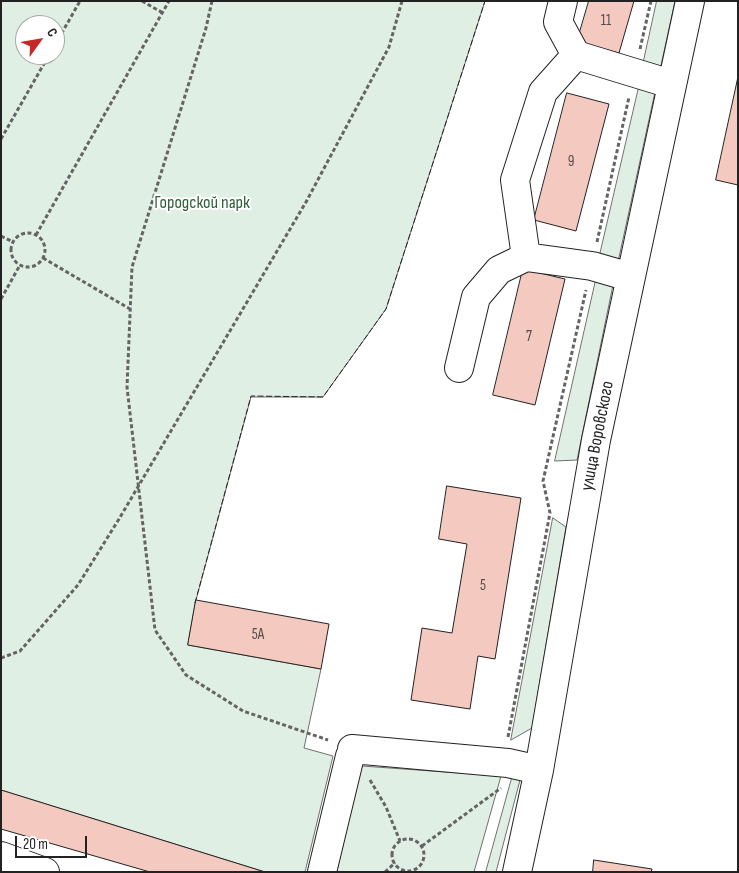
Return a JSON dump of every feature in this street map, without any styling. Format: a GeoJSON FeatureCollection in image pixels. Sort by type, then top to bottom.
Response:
{"type":"FeatureCollection","features":[{"type":"Feature","properties":{"kind":"street"},"geometry":{"type":"LineString","coordinates":[[563,1],[558,22],[576,55],[671,84]]}},
{"type":"Feature","properties":{"kind":"street","name":"улица Воровского"},"geometry":{"type":"LineString","coordinates":[[516,872],[539,770],[596,440],[690,1]]}},
{"type":"Feature","properties":{"kind":"street"},"geometry":{"type":"LineString","coordinates":[[526,257],[515,180],[543,92],[576,55]]}},
{"type":"Feature","properties":{"kind":"street"},"geometry":{"type":"LineString","coordinates":[[459,368],[476,297],[499,270],[526,257],[592,266],[630,277]]}},
{"type":"Feature","properties":{"kind":"street"},"geometry":{"type":"LineString","coordinates":[[322,872],[351,753],[506,775],[539,770]]}},
{"type":"Feature","properties":{"kind":"street"},"geometry":{"type":"LineString","coordinates":[[1,856],[45,872]]}},
{"type":"Feature","properties":{"kind":"path"},"geometry":{"type":"LineString","coordinates":[[65,27],[80,1]]}},
{"type":"Feature","properties":{"kind":"path"},"geometry":{"type":"LineString","coordinates":[[142,1],[162,13]]}},
{"type":"Feature","properties":{"kind":"path"},"geometry":{"type":"LineString","coordinates":[[36,235],[169,1]]}},
{"type":"Feature","properties":{"kind":"path"},"geometry":{"type":"LineString","coordinates":[[212,1],[206,28],[132,267],[127,387],[155,630],[186,675],[242,711],[308,732]]}},
{"type":"Feature","properties":{"kind":"path"},"geometry":{"type":"LineString","coordinates":[[1,658],[20,651],[78,585],[306,202],[389,47],[402,1]]}},
{"type":"Feature","properties":{"kind":"path"},"geometry":{"type":"LineString","coordinates":[[422,846],[506,775],[507,742],[550,513],[543,481],[651,1]]}},
{"type":"Feature","properties":{"kind":"path"},"geometry":{"type":"LineString","coordinates":[[1,139],[43,65]]}},
{"type":"Feature","properties":{"kind":"path"},"geometry":{"type":"LineString","coordinates":[[28,233],[36,235],[43,241],[46,250],[43,258],[37,265],[29,267],[20,265],[14,259],[11,251],[13,242],[19,236],[28,233]]}},
{"type":"Feature","properties":{"kind":"path"},"geometry":{"type":"LineString","coordinates":[[1,236],[13,242]]}},
{"type":"Feature","properties":{"kind":"path"},"geometry":{"type":"LineString","coordinates":[[43,258],[130,309]]}},
{"type":"Feature","properties":{"kind":"path"},"geometry":{"type":"LineString","coordinates":[[1,299],[20,265]]}},
{"type":"Feature","properties":{"kind":"path"},"geometry":{"type":"LineString","coordinates":[[351,753],[386,806],[400,841]]}},
{"type":"Feature","properties":{"kind":"path"},"geometry":{"type":"LineString","coordinates":[[408,838],[416,840],[422,846],[423,862],[417,868],[409,871],[401,869],[395,863],[392,855],[394,847],[400,841],[408,838]]}},
{"type":"Feature","properties":{"kind":"path"},"geometry":{"type":"LineString","coordinates":[[385,872],[395,863]]}},
{"type":"Feature","properties":{"kind":"green space","name":"Городской парк"},"geometry":{"type":"Polygon","coordinates":[[[1,1],[485,1],[386,309],[323,397],[251,397],[196,600],[188,645],[321,669],[304,748],[333,756],[305,872],[265,872],[1,790],[1,1]]]}},
{"type":"Feature","properties":{"kind":"green space"},"geometry":{"type":"Polygon","coordinates":[[[657,1],[675,1],[660,70],[643,65],[657,1]]]}},
{"type":"Feature","properties":{"kind":"green space"},"geometry":{"type":"Polygon","coordinates":[[[639,87],[655,92],[618,262],[599,259],[639,87]]]}},
{"type":"Feature","properties":{"kind":"green space"},"geometry":{"type":"Polygon","coordinates":[[[596,280],[613,285],[577,460],[555,461],[596,280]]]}},
{"type":"Feature","properties":{"kind":"green space"},"geometry":{"type":"Polygon","coordinates":[[[553,518],[566,527],[532,728],[511,740],[553,518]]]}},
{"type":"Feature","properties":{"kind":"green space"},"geometry":{"type":"Polygon","coordinates":[[[362,766],[501,776],[474,872],[337,872],[362,766]]]}},
{"type":"Feature","properties":{"kind":"green space"},"geometry":{"type":"Polygon","coordinates":[[[512,778],[520,780],[496,872],[486,872],[512,778]]]}},
{"type":"Feature","properties":{"kind":"building"},"geometry":{"type":"Polygon","coordinates":[[[589,1],[634,1],[619,53],[577,42],[589,1]]]}},
{"type":"Feature","properties":{"kind":"building"},"geometry":{"type":"Polygon","coordinates":[[[738,77],[738,185],[716,180],[738,77]]]}},
{"type":"Feature","properties":{"kind":"building"},"geometry":{"type":"Polygon","coordinates":[[[567,93],[609,104],[576,231],[534,220],[567,93]]]}},
{"type":"Feature","properties":{"kind":"building"},"geometry":{"type":"Polygon","coordinates":[[[523,269],[565,279],[535,405],[493,395],[523,269]]]}},
{"type":"Feature","properties":{"kind":"building"},"geometry":{"type":"Polygon","coordinates":[[[447,486],[521,498],[495,659],[478,656],[470,709],[411,700],[422,628],[452,633],[467,544],[439,539],[447,486]]]}},
{"type":"Feature","properties":{"kind":"building"},"geometry":{"type":"Polygon","coordinates":[[[196,600],[329,624],[321,669],[188,645],[196,600]]]}},
{"type":"Feature","properties":{"kind":"building"},"geometry":{"type":"Polygon","coordinates":[[[1,790],[265,872],[150,872],[1,829],[1,790]]]}},
{"type":"Feature","properties":{"kind":"building"},"geometry":{"type":"Polygon","coordinates":[[[594,860],[652,869],[651,872],[593,872],[594,860]]]}},
{"type":"Feature","properties":{"kind":"fence"},"geometry":{"type":"LineString","coordinates":[[195,603],[251,396],[323,397],[386,309],[485,1]]}}]}
